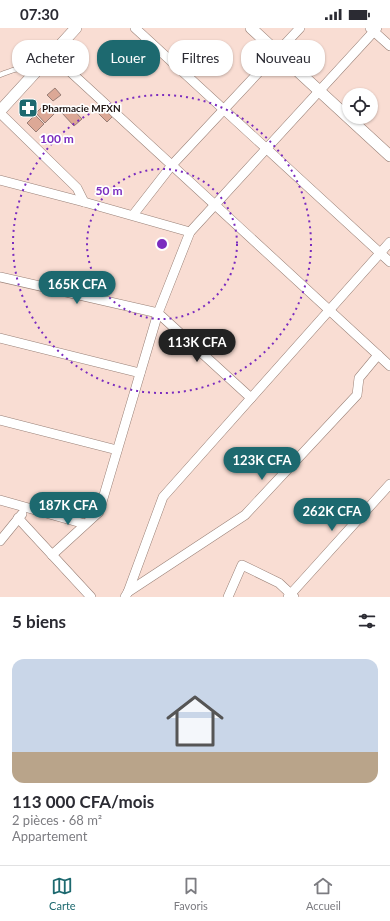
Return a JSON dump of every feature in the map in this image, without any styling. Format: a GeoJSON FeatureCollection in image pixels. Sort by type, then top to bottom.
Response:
{"type":"FeatureCollection","features":[{"type":"Feature","properties":{"kind":"street"},"geometry":{"type":"LineString","coordinates":[[64,40],[76,28]]}},
{"type":"Feature","properties":{"kind":"street"},"geometry":{"type":"LineString","coordinates":[[135,28],[390,262]]}},
{"type":"Feature","properties":{"kind":"street"},"geometry":{"type":"LineString","coordinates":[[252,28],[265,40]]}},
{"type":"Feature","properties":{"kind":"street"},"geometry":{"type":"LineString","coordinates":[[289,40],[300,28]]}},
{"type":"Feature","properties":{"kind":"street"},"geometry":{"type":"LineString","coordinates":[[52,555],[99,512],[158,313],[190,232],[320,91],[374,29],[390,46]]}},
{"type":"Feature","properties":{"kind":"street"},"geometry":{"type":"LineString","coordinates":[[31,76],[0,112],[77,188],[84,202]]}},
{"type":"Feature","properties":{"kind":"street"},"geometry":{"type":"LineString","coordinates":[[75,76],[390,366]]}},
{"type":"Feature","properties":{"kind":"street"},"geometry":{"type":"LineString","coordinates":[[132,215],[172,165],[256,76]]}},
{"type":"Feature","properties":{"kind":"street"},"geometry":{"type":"LineString","coordinates":[[304,76],[390,156]]}},
{"type":"Feature","properties":{"kind":"street"},"geometry":{"type":"LineString","coordinates":[[0,180],[190,232]]}},
{"type":"Feature","properties":{"kind":"street"},"geometry":{"type":"LineString","coordinates":[[127,595],[163,497],[390,242]]}},
{"type":"Feature","properties":{"kind":"street"},"geometry":{"type":"LineString","coordinates":[[0,277],[158,313],[251,398]]}},
{"type":"Feature","properties":{"kind":"street"},"geometry":{"type":"LineString","coordinates":[[0,338],[140,373]]}},
{"type":"Feature","properties":{"kind":"street"},"geometry":{"type":"LineString","coordinates":[[127,595],[245,515],[357,395],[359,378],[378,355]]}},
{"type":"Feature","properties":{"kind":"street"},"geometry":{"type":"LineString","coordinates":[[0,420],[117,450]]}},
{"type":"Feature","properties":{"kind":"street"},"geometry":{"type":"LineString","coordinates":[[228,597],[242,565],[279,583],[290,596],[390,484]]}},
{"type":"Feature","properties":{"kind":"street"},"geometry":{"type":"LineString","coordinates":[[0,500],[85,524]]}},
{"type":"Feature","properties":{"kind":"street"},"geometry":{"type":"LineString","coordinates":[[0,541],[26,508]]}},
{"type":"Feature","properties":{"kind":"street"},"geometry":{"type":"LineString","coordinates":[[18,518],[91,597]]}},
{"type":"Feature","properties":{"kind":"lane"},"geometry":{"type":"LineString","coordinates":[[0,75],[12,71]]}},
{"type":"Feature","properties":{"kind":"building"},"geometry":{"type":"Polygon","coordinates":[[[55,88],[61,95],[53,101],[47,95],[55,88]]]}},
{"type":"Feature","properties":{"kind":"building"},"geometry":{"type":"Polygon","coordinates":[[[45,104],[54,114],[45,123],[36,113],[45,104]]]}},
{"type":"Feature","properties":{"kind":"building"},"geometry":{"type":"Polygon","coordinates":[[[102,104],[114,115],[107,122],[96,111],[102,104]]]}},
{"type":"Feature","properties":{"kind":"building"},"geometry":{"type":"Polygon","coordinates":[[[70,106],[82,119],[74,126],[62,113],[70,106]]]}},
{"type":"Feature","properties":{"kind":"building"},"geometry":{"type":"Polygon","coordinates":[[[35,115],[44,124],[36,132],[27,123],[35,115]]]}},
{"type":"Feature","properties":{"kind":"building"},"geometry":{"type":"Polygon","coordinates":[[[47,138],[50,141],[46,145],[43,141],[47,138]]]}},
{"type":"Feature","properties":{"kind":"place","name":"Pharmacie MFXN"},"geometry":{"type":"Point","coordinates":[28,108]}}]}
